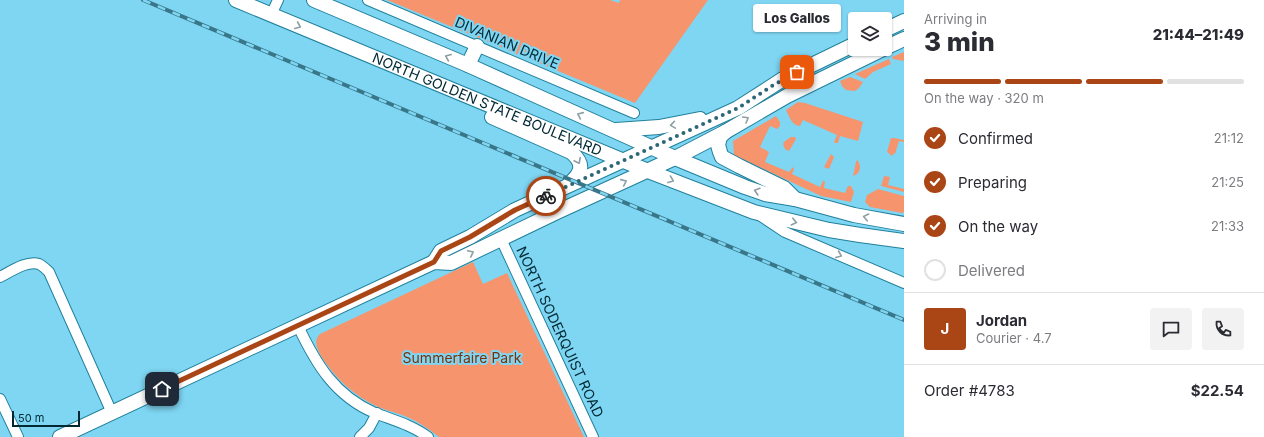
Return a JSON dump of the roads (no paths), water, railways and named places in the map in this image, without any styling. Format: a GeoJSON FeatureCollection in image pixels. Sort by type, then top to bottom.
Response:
{"type":"FeatureCollection","features":[{"type":"Feature","properties":{"kind":"main road","name":"NORTH GOLDEN STATE BOULEVARD"},"geometry":{"type":"LineString","coordinates":[[236,0],[648,171],[754,212],[829,230],[904,241]]}},
{"type":"Feature","properties":{"kind":"main road","name":"NORTH GOLDEN STATE BOULEVARD"},"geometry":{"type":"LineString","coordinates":[[314,0],[468,65],[745,188],[765,194],[795,199],[854,215],[904,224]]}},
{"type":"Feature","properties":{"kind":"main road"},"geometry":{"type":"LineString","coordinates":[[892,27],[904,21]]}},
{"type":"Feature","properties":{"kind":"main road"},"geometry":{"type":"LineString","coordinates":[[892,45],[904,39]]}},
{"type":"Feature","properties":{"kind":"main road"},"geometry":{"type":"LineString","coordinates":[[468,65],[477,46]]}},
{"type":"Feature","properties":{"kind":"main road"},"geometry":{"type":"LineString","coordinates":[[434,262],[441,251],[470,237],[515,210],[738,108],[783,79],[848,47]]}},
{"type":"Feature","properties":{"kind":"main road"},"geometry":{"type":"LineString","coordinates":[[60,437],[434,262],[451,263],[564,208],[648,171],[724,132],[787,96],[870,56]]}},
{"type":"Feature","properties":{"kind":"main road"},"geometry":{"type":"LineString","coordinates":[[435,83],[473,109],[571,152],[578,160],[581,167],[575,179],[564,187]]}},
{"type":"Feature","properties":{"kind":"main road"},"geometry":{"type":"LineString","coordinates":[[615,130],[676,124],[738,108]]}},
{"type":"Feature","properties":{"kind":"main road"},"geometry":{"type":"LineString","coordinates":[[724,132],[718,145],[722,157],[784,188],[795,199]]}},
{"type":"Feature","properties":{"kind":"street"},"geometry":{"type":"LineString","coordinates":[[271,15],[278,0]]}},
{"type":"Feature","properties":{"kind":"street","name":"DIVANIAN DRIVE"},"geometry":{"type":"LineString","coordinates":[[368,0],[634,112]]}},
{"type":"Feature","properties":{"kind":"street"},"geometry":{"type":"LineString","coordinates":[[754,212],[785,232],[904,283]]}},
{"type":"Feature","properties":{"kind":"street","name":"NORTH SODERQUIST ROAD"},"geometry":{"type":"LineString","coordinates":[[501,239],[593,437]]}},
{"type":"Feature","properties":{"kind":"street"},"geometry":{"type":"LineString","coordinates":[[0,277],[33,263],[39,264],[49,272],[112,412]]}},
{"type":"Feature","properties":{"kind":"street"},"geometry":{"type":"LineString","coordinates":[[298,326],[312,353],[331,381],[350,398],[362,407],[408,425],[428,437]]}},
{"type":"Feature","properties":{"kind":"street"},"geometry":{"type":"LineString","coordinates":[[0,398],[18,437]]}},
{"type":"Feature","properties":{"kind":"street"},"geometry":{"type":"LineString","coordinates":[[360,437],[369,428],[377,413]]}},
{"type":"Feature","properties":{"kind":"railway"},"geometry":{"type":"LineString","coordinates":[[143,0],[904,320]]}},
{"type":"Feature","properties":{"kind":"place","name":"Los Gallos"},"geometry":{"type":"Point","coordinates":[797,72]}},
{"type":"Feature","properties":{"kind":"park label","name":"Summerfaire Park"},"geometry":{"type":"Point","coordinates":[462,358]}}]}
